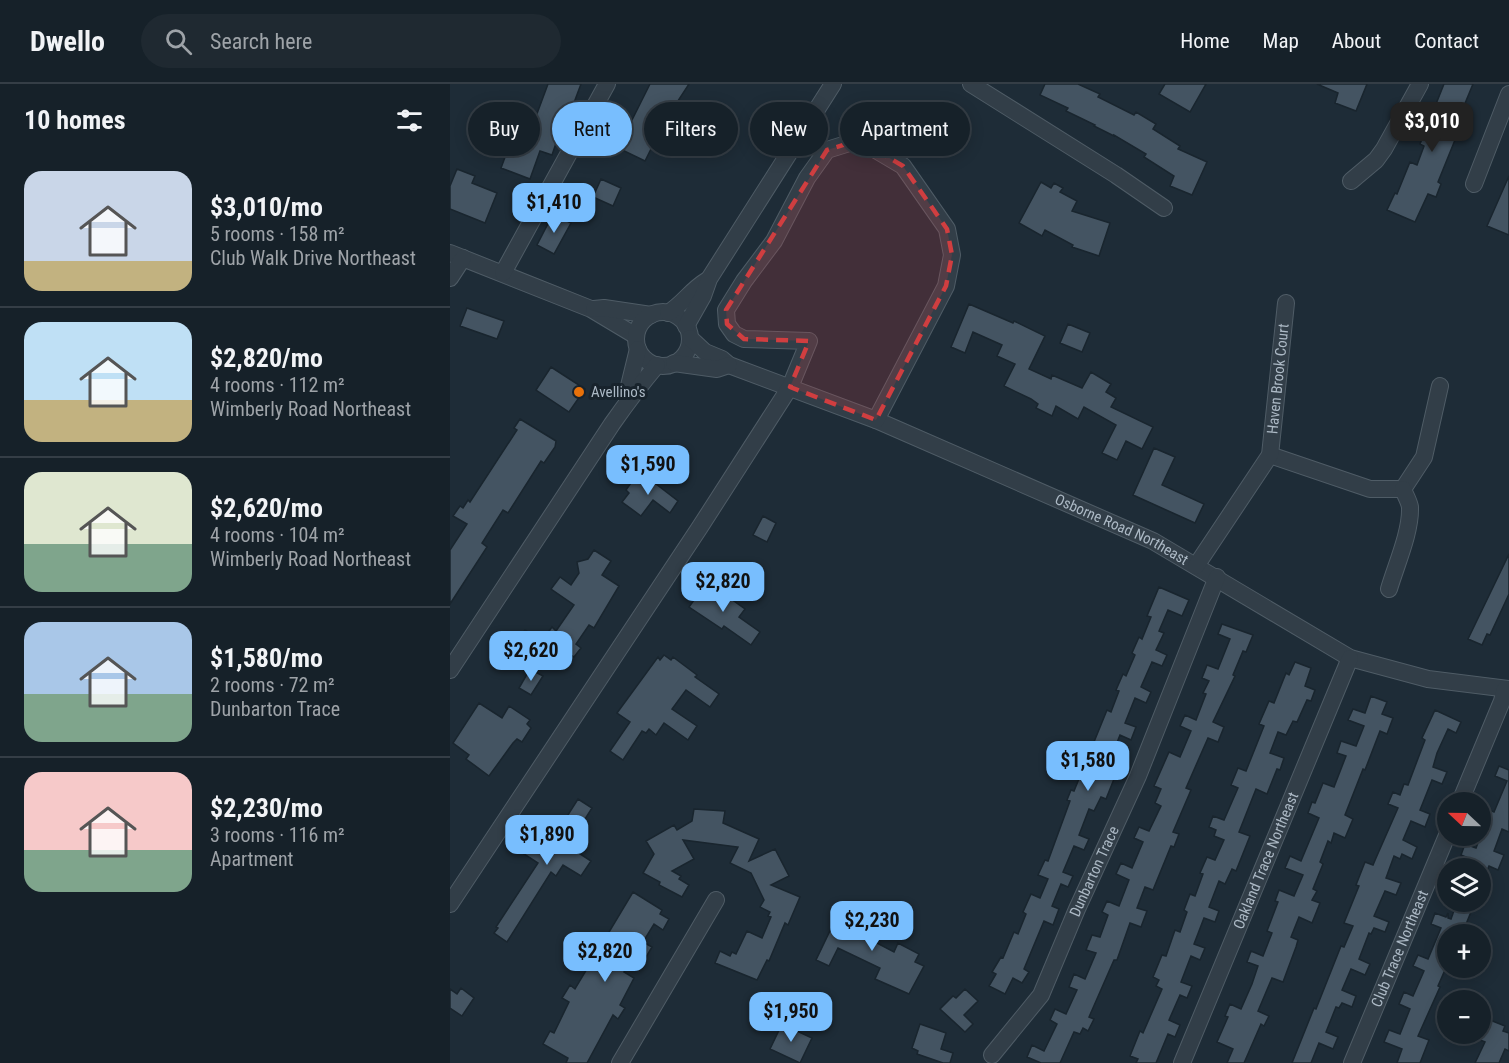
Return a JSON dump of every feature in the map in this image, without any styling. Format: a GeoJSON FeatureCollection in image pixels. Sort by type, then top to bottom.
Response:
{"type":"FeatureCollection","features":[{"type":"Feature","properties":{"kind":"street"},"geometry":{"type":"LineString","coordinates":[[503,273],[608,84]]}},
{"type":"Feature","properties":{"kind":"street"},"geometry":{"type":"LineString","coordinates":[[450,278],[456,256],[503,273],[591,309],[637,343],[645,360],[662,366],[674,363],[685,355],[688,332],[709,279],[833,84]]}},
{"type":"Feature","properties":{"kind":"street"},"geometry":{"type":"LineString","coordinates":[[971,84],[1116,175],[1164,208]]}},
{"type":"Feature","properties":{"kind":"street"},"geometry":{"type":"LineString","coordinates":[[1351,181],[1376,160],[1384,149],[1420,84]]}},
{"type":"Feature","properties":{"kind":"street"},"geometry":{"type":"LineString","coordinates":[[1474,184],[1509,94]]}},
{"type":"Feature","properties":{"kind":"street"},"geometry":{"type":"LineString","coordinates":[[450,904],[790,387],[809,341],[744,339],[734,334],[727,324],[726,310],[774,241],[807,178],[827,150],[860,140],[903,166],[947,229],[952,255],[946,286],[876,420]]}},
{"type":"Feature","properties":{"kind":"street"},"geometry":{"type":"LineString","coordinates":[[591,309],[604,308],[651,315],[669,312],[680,306],[699,285],[709,279]]}},
{"type":"Feature","properties":{"kind":"street","name":"Haven Brook Court"},"geometry":{"type":"LineString","coordinates":[[1270,455],[1286,303]]}},
{"type":"Feature","properties":{"kind":"street"},"geometry":{"type":"LineString","coordinates":[[669,312],[677,316],[688,332]]}},
{"type":"Feature","properties":{"kind":"street"},"geometry":{"type":"LineString","coordinates":[[627,401],[638,327],[651,315]]}},
{"type":"Feature","properties":{"kind":"street","name":"Osborne Road Northeast"},"geometry":{"type":"LineString","coordinates":[[688,332],[705,352],[722,359],[729,365],[876,420],[1153,541],[1350,658],[1428,679],[1507,689]]}},
{"type":"Feature","properties":{"kind":"street","name":"Osborne Road Northeast"},"geometry":{"type":"LineString","coordinates":[[674,363],[717,369],[729,365]]}},
{"type":"Feature","properties":{"kind":"street"},"geometry":{"type":"LineString","coordinates":[[450,670],[627,401],[638,391],[657,365]]}},
{"type":"Feature","properties":{"kind":"street"},"geometry":{"type":"LineString","coordinates":[[1403,489],[1424,457],[1440,386]]}},
{"type":"Feature","properties":{"kind":"street"},"geometry":{"type":"LineString","coordinates":[[1196,566],[1270,455],[1370,489],[1403,489]]}},
{"type":"Feature","properties":{"kind":"street"},"geometry":{"type":"LineString","coordinates":[[1389,589],[1403,545],[1408,520],[1410,505],[1403,489]]}},
{"type":"Feature","properties":{"kind":"street","name":"Dunbarton Trace"},"geometry":{"type":"LineString","coordinates":[[992,1055],[1041,995],[1138,776],[1217,577]]}},
{"type":"Feature","properties":{"kind":"street","name":"Oakland Trace Northeast"},"geometry":{"type":"LineString","coordinates":[[1182,1063],[1350,658]]}},
{"type":"Feature","properties":{"kind":"street"},"geometry":{"type":"LineString","coordinates":[[1464,792],[1507,689]]}},
{"type":"Feature","properties":{"kind":"street","name":"Club Trace Northeast"},"geometry":{"type":"LineString","coordinates":[[1352,1063],[1443,846]]}},
{"type":"Feature","properties":{"kind":"street"},"geometry":{"type":"LineString","coordinates":[[620,1063],[716,900]]}},
{"type":"Feature","properties":{"kind":"highlighted area"},"geometry":{"type":"Polygon","coordinates":[[[859,140],[903,166],[947,229],[952,255],[946,286],[876,420],[790,387],[809,341],[744,339],[727,324],[726,310],[827,150],[859,140]]]}},
{"type":"Feature","properties":{"kind":"building"},"geometry":{"type":"Polygon","coordinates":[[[548,84],[581,84],[574,102],[552,102],[552,155],[540,151],[540,106],[548,84]]]}},
{"type":"Feature","properties":{"kind":"building"},"geometry":{"type":"Polygon","coordinates":[[[650,84],[689,84],[677,102],[644,102],[644,156],[648,156],[645,161],[632,155],[632,120],[650,84]]]}},
{"type":"Feature","properties":{"kind":"building"},"geometry":{"type":"Polygon","coordinates":[[[1045,84],[1078,84],[1100,94],[1098,97],[1134,115],[1136,112],[1156,124],[1153,129],[1180,146],[1178,149],[1207,162],[1192,195],[1170,186],[1174,176],[1144,157],[1146,154],[1066,111],[1068,108],[1040,95],[1045,84]]]}},
{"type":"Feature","properties":{"kind":"building"},"geometry":{"type":"Polygon","coordinates":[[[1165,84],[1206,84],[1190,112],[1159,94],[1165,84]]]}},
{"type":"Feature","properties":{"kind":"building"},"geometry":{"type":"Polygon","coordinates":[[[1317,84],[1367,84],[1356,111],[1335,103],[1338,93],[1317,84]]]}},
{"type":"Feature","properties":{"kind":"building"},"geometry":{"type":"Polygon","coordinates":[[[1444,84],[1473,84],[1459,118],[1465,121],[1438,182],[1441,184],[1436,197],[1428,194],[1415,222],[1387,210],[1395,193],[1397,194],[1410,162],[1417,165],[1424,146],[1420,144],[1444,84]]]}},
{"type":"Feature","properties":{"kind":"building"},"geometry":{"type":"Polygon","coordinates":[[[505,156],[538,156],[530,179],[501,168],[505,156]]]}},
{"type":"Feature","properties":{"kind":"building"},"geometry":{"type":"Polygon","coordinates":[[[457,169],[475,176],[472,183],[497,193],[485,223],[450,209],[450,186],[457,169]]]}},
{"type":"Feature","properties":{"kind":"building"},"geometry":{"type":"Polygon","coordinates":[[[1509,176],[1509,235],[1487,226],[1509,176]]]}},
{"type":"Feature","properties":{"kind":"building"},"geometry":{"type":"Polygon","coordinates":[[[601,179],[621,188],[613,206],[593,197],[601,179]]]}},
{"type":"Feature","properties":{"kind":"building"},"geometry":{"type":"Polygon","coordinates":[[[1041,182],[1051,188],[1054,183],[1063,188],[1060,192],[1077,201],[1072,211],[1110,223],[1099,256],[1072,247],[1073,245],[1045,230],[1042,236],[1019,223],[1041,182]]]}},
{"type":"Feature","properties":{"kind":"building"},"geometry":{"type":"Polygon","coordinates":[[[553,214],[571,223],[554,254],[537,245],[553,214]]]}},
{"type":"Feature","properties":{"kind":"building"},"geometry":{"type":"Polygon","coordinates":[[[969,304],[1045,336],[1029,369],[1051,379],[1052,375],[1082,388],[1091,372],[1111,384],[1106,392],[1116,398],[1111,407],[1153,427],[1142,449],[1126,441],[1117,460],[1102,453],[1116,425],[1084,407],[1078,419],[1056,406],[1052,416],[1036,408],[1038,404],[1031,399],[1004,386],[1015,364],[997,356],[1002,345],[973,332],[965,353],[951,347],[969,304]]]}},
{"type":"Feature","properties":{"kind":"building"},"geometry":{"type":"Polygon","coordinates":[[[467,308],[504,321],[497,339],[460,326],[467,308]]]}},
{"type":"Feature","properties":{"kind":"building"},"geometry":{"type":"Polygon","coordinates":[[[1068,324],[1090,333],[1082,352],[1060,343],[1068,324]]]}},
{"type":"Feature","properties":{"kind":"building"},"geometry":{"type":"Polygon","coordinates":[[[551,367],[585,389],[569,412],[536,390],[551,367]]]}},
{"type":"Feature","properties":{"kind":"building"},"geometry":{"type":"Polygon","coordinates":[[[520,419],[556,441],[555,447],[544,463],[541,461],[508,513],[503,510],[482,543],[487,547],[450,604],[450,550],[467,524],[453,516],[460,506],[463,508],[468,500],[470,502],[517,430],[514,428],[520,419]]]}},
{"type":"Feature","properties":{"kind":"building"},"geometry":{"type":"Polygon","coordinates":[[[1154,448],[1175,457],[1162,485],[1204,504],[1195,523],[1133,495],[1154,448]]]}},
{"type":"Feature","properties":{"kind":"building"},"geometry":{"type":"Polygon","coordinates":[[[643,474],[678,501],[670,513],[653,500],[641,516],[622,502],[629,493],[626,490],[633,480],[636,482],[643,474]]]}},
{"type":"Feature","properties":{"kind":"building"},"geometry":{"type":"Polygon","coordinates":[[[763,516],[776,523],[767,542],[753,535],[763,516]]]}},
{"type":"Feature","properties":{"kind":"building"},"geometry":{"type":"Polygon","coordinates":[[[594,550],[611,561],[602,575],[619,586],[594,628],[589,625],[576,644],[581,648],[574,657],[569,654],[565,660],[553,652],[546,663],[517,642],[525,630],[542,641],[552,627],[556,631],[574,605],[551,589],[560,577],[571,585],[579,573],[577,562],[588,559],[594,550]]]}},
{"type":"Feature","properties":{"kind":"building"},"geometry":{"type":"Polygon","coordinates":[[[1509,554],[1509,594],[1490,635],[1487,634],[1482,645],[1468,639],[1509,554]]]}},
{"type":"Feature","properties":{"kind":"building"},"geometry":{"type":"Polygon","coordinates":[[[707,582],[745,609],[739,617],[760,632],[751,645],[724,626],[722,629],[689,607],[707,582]]]}},
{"type":"Feature","properties":{"kind":"building"},"geometry":{"type":"Polygon","coordinates":[[[1159,587],[1189,600],[1182,616],[1168,610],[1159,631],[1164,633],[1156,650],[1167,655],[1162,666],[1152,662],[1141,687],[1151,692],[1146,703],[1135,698],[1125,723],[1136,727],[1131,740],[1120,735],[1110,760],[1120,764],[1106,799],[1101,797],[1094,811],[1089,809],[1079,835],[1089,839],[1084,850],[1074,846],[1063,872],[1073,876],[1068,887],[1061,884],[1052,906],[1059,909],[1053,925],[1044,921],[1024,969],[1029,972],[1022,983],[1013,978],[1005,994],[989,986],[996,974],[992,972],[1001,957],[1003,958],[1014,932],[1018,934],[1026,914],[1023,912],[1031,894],[1040,898],[1048,879],[1038,875],[1045,860],[1048,861],[1070,801],[1067,800],[1071,790],[1074,791],[1107,710],[1111,712],[1119,691],[1116,690],[1123,674],[1126,676],[1135,655],[1132,653],[1139,637],[1142,639],[1151,617],[1147,616],[1159,587]]]}},
{"type":"Feature","properties":{"kind":"building"},"geometry":{"type":"Polygon","coordinates":[[[1222,624],[1253,635],[1246,652],[1243,651],[1233,675],[1235,676],[1213,722],[1224,727],[1218,742],[1208,738],[1186,788],[1191,790],[1173,832],[1179,834],[1174,847],[1171,846],[1153,890],[1145,887],[1137,908],[1147,911],[1141,927],[1130,923],[1117,960],[1114,960],[1089,1017],[1094,1019],[1088,1031],[1083,1028],[1080,1034],[1074,1032],[1060,1063],[1041,1063],[1027,1057],[1032,1045],[1044,1051],[1057,1024],[1050,1020],[1055,1009],[1066,1014],[1077,990],[1069,987],[1074,974],[1085,979],[1096,953],[1086,950],[1092,935],[1100,937],[1108,915],[1102,912],[1107,901],[1119,906],[1129,880],[1116,874],[1121,863],[1132,868],[1143,842],[1134,838],[1139,827],[1149,831],[1161,806],[1155,803],[1161,789],[1154,786],[1169,752],[1180,757],[1191,731],[1180,726],[1185,715],[1196,720],[1206,694],[1203,693],[1209,681],[1202,678],[1207,665],[1218,669],[1230,639],[1218,634],[1222,624]]]}},
{"type":"Feature","properties":{"kind":"building"},"geometry":{"type":"Polygon","coordinates":[[[664,655],[671,660],[673,657],[719,694],[710,707],[686,690],[672,709],[697,726],[688,740],[664,723],[656,735],[649,729],[646,733],[642,731],[623,760],[610,751],[630,722],[617,713],[658,657],[660,660],[664,655]]]}},
{"type":"Feature","properties":{"kind":"building"},"geometry":{"type":"Polygon","coordinates":[[[1295,662],[1311,668],[1305,686],[1315,690],[1311,701],[1307,700],[1297,722],[1293,721],[1286,735],[1278,732],[1270,753],[1284,758],[1280,770],[1277,769],[1267,794],[1256,789],[1239,832],[1250,836],[1236,871],[1232,869],[1225,884],[1219,881],[1209,907],[1219,911],[1215,922],[1204,918],[1194,944],[1205,948],[1200,960],[1191,956],[1181,982],[1192,986],[1187,998],[1180,995],[1169,1020],[1180,1025],[1175,1037],[1168,1034],[1156,1063],[1136,1063],[1138,1059],[1130,1056],[1140,1031],[1143,1033],[1162,989],[1156,986],[1159,980],[1153,977],[1162,955],[1166,956],[1175,930],[1180,932],[1187,912],[1184,910],[1190,894],[1195,896],[1203,874],[1200,873],[1207,857],[1215,860],[1224,840],[1214,836],[1216,830],[1209,827],[1213,816],[1224,820],[1238,788],[1231,785],[1238,768],[1246,771],[1264,726],[1259,724],[1269,701],[1274,703],[1286,673],[1289,675],[1295,662]]]}},
{"type":"Feature","properties":{"kind":"building"},"geometry":{"type":"Polygon","coordinates":[[[530,669],[543,676],[531,695],[519,688],[530,669]]]}},
{"type":"Feature","properties":{"kind":"building"},"geometry":{"type":"Polygon","coordinates":[[[1371,696],[1387,702],[1382,714],[1393,718],[1387,734],[1380,731],[1365,770],[1363,769],[1345,815],[1353,819],[1345,838],[1334,833],[1331,843],[1328,841],[1320,862],[1323,864],[1313,889],[1317,891],[1312,900],[1320,903],[1312,923],[1299,917],[1291,937],[1298,940],[1283,982],[1272,978],[1258,1011],[1269,1016],[1264,1026],[1261,1024],[1244,1063],[1227,1063],[1233,1049],[1217,1042],[1228,1017],[1225,1016],[1230,1004],[1241,1009],[1252,984],[1258,966],[1247,962],[1251,951],[1263,956],[1272,933],[1267,931],[1278,902],[1275,901],[1279,890],[1294,896],[1303,875],[1285,868],[1290,856],[1301,861],[1319,818],[1308,813],[1312,802],[1315,803],[1323,783],[1334,787],[1346,756],[1337,753],[1341,741],[1356,746],[1364,726],[1348,720],[1353,709],[1365,713],[1371,696]]]}},
{"type":"Feature","properties":{"kind":"building"},"geometry":{"type":"Polygon","coordinates":[[[479,703],[502,718],[509,706],[530,720],[527,724],[531,728],[522,742],[517,739],[513,743],[489,776],[466,759],[469,755],[453,743],[479,703]]]}},
{"type":"Feature","properties":{"kind":"building"},"geometry":{"type":"Polygon","coordinates":[[[1435,710],[1461,722],[1456,733],[1448,729],[1437,753],[1433,767],[1447,772],[1442,784],[1432,780],[1420,810],[1430,814],[1425,827],[1411,821],[1403,840],[1417,847],[1412,859],[1402,854],[1400,859],[1394,856],[1386,878],[1401,883],[1396,895],[1385,891],[1374,916],[1389,922],[1385,932],[1374,928],[1371,934],[1369,933],[1359,959],[1370,964],[1365,975],[1351,969],[1342,990],[1356,996],[1352,1007],[1342,1003],[1339,1008],[1336,1007],[1326,1032],[1338,1037],[1333,1049],[1319,1043],[1311,1063],[1292,1063],[1341,946],[1344,947],[1353,926],[1344,923],[1359,886],[1356,885],[1365,862],[1373,865],[1398,808],[1388,804],[1393,792],[1400,795],[1404,784],[1408,785],[1425,740],[1422,738],[1435,710]]]}},
{"type":"Feature","properties":{"kind":"building"},"geometry":{"type":"Polygon","coordinates":[[[1499,766],[1509,770],[1509,832],[1502,829],[1494,851],[1504,855],[1498,870],[1491,867],[1491,858],[1468,858],[1461,855],[1464,846],[1476,848],[1477,846],[1491,846],[1491,811],[1494,812],[1507,781],[1495,776],[1499,766]]]}},
{"type":"Feature","properties":{"kind":"building"},"geometry":{"type":"Polygon","coordinates":[[[578,799],[592,808],[568,846],[591,861],[581,876],[563,865],[556,876],[551,872],[507,942],[494,933],[498,928],[496,927],[538,863],[524,854],[540,828],[554,837],[578,799]]]}},
{"type":"Feature","properties":{"kind":"building"},"geometry":{"type":"Polygon","coordinates":[[[694,809],[725,811],[723,823],[759,839],[749,861],[775,849],[789,876],[771,885],[800,897],[788,925],[785,923],[769,961],[767,960],[757,980],[715,963],[720,951],[730,956],[732,952],[736,954],[747,931],[762,938],[771,917],[768,916],[770,912],[760,907],[764,900],[751,873],[730,863],[738,847],[683,840],[694,859],[672,871],[681,876],[679,879],[689,885],[682,897],[659,885],[660,882],[643,873],[654,854],[646,841],[674,825],[677,830],[692,821],[694,809]]]}},
{"type":"Feature","properties":{"kind":"building"},"geometry":{"type":"Polygon","coordinates":[[[633,892],[662,910],[660,914],[669,919],[663,930],[654,924],[643,942],[652,947],[645,959],[635,954],[624,972],[634,978],[620,1005],[625,1008],[618,1019],[613,1015],[587,1063],[566,1063],[568,1058],[543,1044],[550,1031],[554,1033],[569,1002],[562,998],[570,985],[575,989],[633,892]]]}},
{"type":"Feature","properties":{"kind":"building"},"geometry":{"type":"Polygon","coordinates":[[[840,910],[877,927],[871,940],[894,952],[898,943],[919,954],[915,962],[924,966],[909,994],[875,979],[880,968],[838,948],[829,966],[816,960],[840,910]]]}},
{"type":"Feature","properties":{"kind":"building"},"geometry":{"type":"Polygon","coordinates":[[[1453,912],[1471,912],[1466,924],[1437,924],[1437,926],[1431,924],[1435,913],[1446,917],[1448,913],[1448,918],[1451,919],[1453,912]]]}},
{"type":"Feature","properties":{"kind":"building"},"geometry":{"type":"Polygon","coordinates":[[[1437,938],[1437,978],[1441,978],[1438,986],[1440,987],[1418,1036],[1429,1040],[1420,1063],[1397,1063],[1402,1049],[1384,1042],[1389,1030],[1400,1034],[1410,1009],[1399,1004],[1404,992],[1413,996],[1424,971],[1413,966],[1418,955],[1428,959],[1437,938]]]}},
{"type":"Feature","properties":{"kind":"building"},"geometry":{"type":"Polygon","coordinates":[[[461,988],[474,998],[462,1016],[450,1008],[450,989],[457,994],[461,988]]]}},
{"type":"Feature","properties":{"kind":"building"},"geometry":{"type":"Polygon","coordinates":[[[965,989],[978,1001],[964,1015],[973,1024],[965,1032],[940,1009],[953,996],[956,998],[965,989]]]}},
{"type":"Feature","properties":{"kind":"building"},"geometry":{"type":"Polygon","coordinates":[[[1491,1020],[1505,1026],[1503,1031],[1509,1033],[1509,1051],[1505,1049],[1499,1063],[1475,1063],[1484,1044],[1491,1044],[1491,1020]]]}},
{"type":"Feature","properties":{"kind":"building"},"geometry":{"type":"Polygon","coordinates":[[[782,1024],[812,1038],[800,1063],[770,1049],[782,1024]]]}},
{"type":"Feature","properties":{"kind":"building"},"geometry":{"type":"Polygon","coordinates":[[[920,1024],[946,1033],[941,1049],[953,1053],[950,1063],[943,1063],[917,1054],[918,1051],[912,1048],[920,1024]]]}},
{"type":"Feature","properties":{"kind":"place","name":"Avellino's"},"geometry":{"type":"Point","coordinates":[579,392]}}]}
